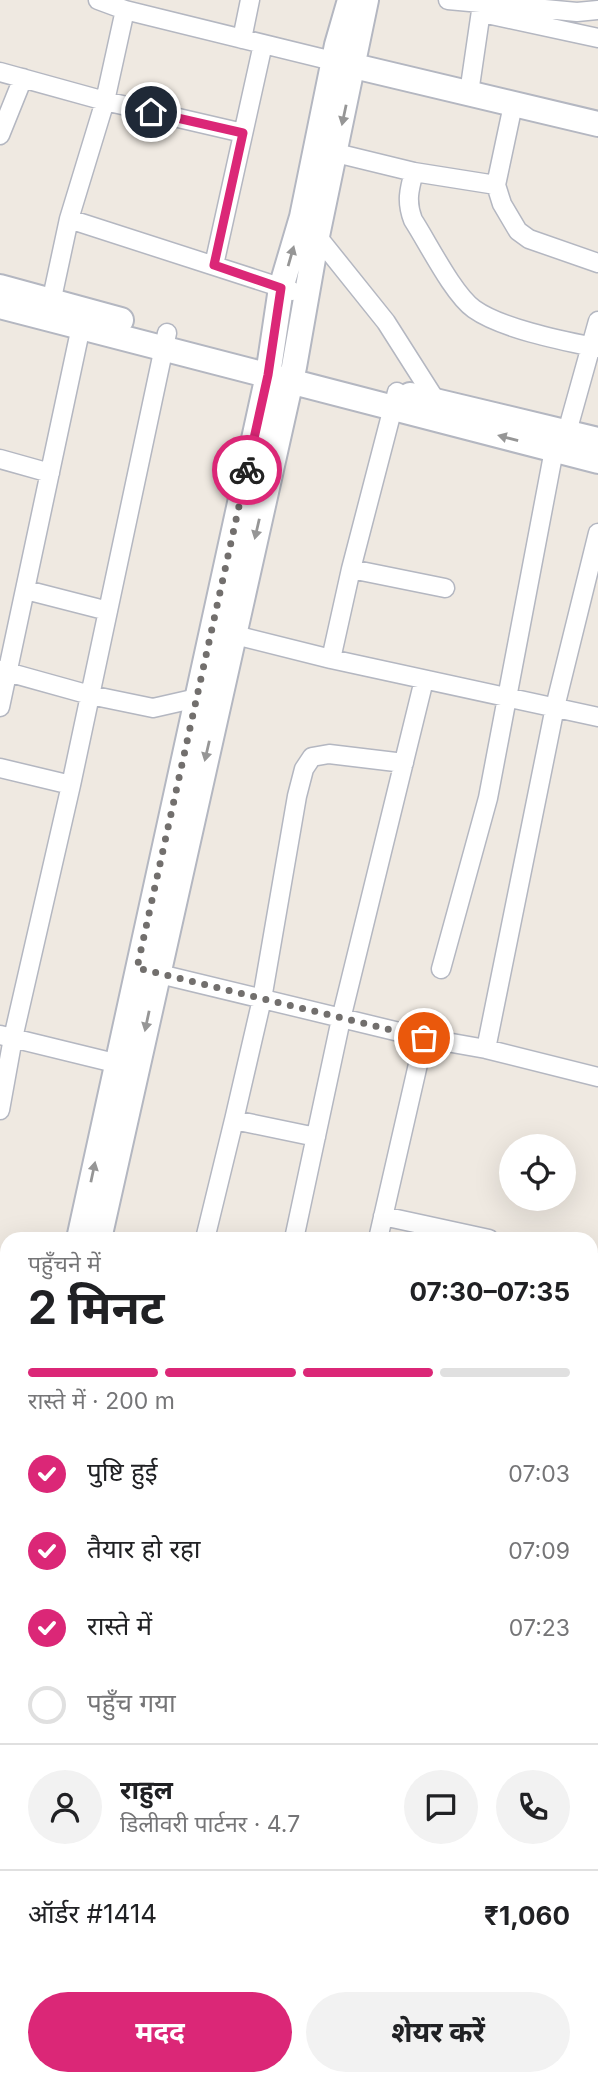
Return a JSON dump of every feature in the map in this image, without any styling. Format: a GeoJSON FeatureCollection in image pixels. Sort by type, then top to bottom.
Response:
{"type":"FeatureCollection","features":[{"type":"Feature","properties":{"kind":"street"},"geometry":{"type":"LineString","coordinates":[[98,0],[125,10],[598,124]]}},
{"type":"Feature","properties":{"kind":"street"},"geometry":{"type":"LineString","coordinates":[[242,39],[250,0]]}},
{"type":"Feature","properties":{"kind":"street"},"geometry":{"type":"LineString","coordinates":[[281,371],[281,288],[310,227],[336,153],[349,0]]}},
{"type":"Feature","properties":{"kind":"street"},"geometry":{"type":"LineString","coordinates":[[81,1232],[126,1066],[281,371],[307,296],[310,227],[344,64],[366,0]]}},
{"type":"Feature","properties":{"kind":"street"},"geometry":{"type":"LineString","coordinates":[[448,0],[598,38]]}},
{"type":"Feature","properties":{"kind":"street"},"geometry":{"type":"LineString","coordinates":[[469,93],[482,8]]}},
{"type":"Feature","properties":{"kind":"street"},"geometry":{"type":"LineString","coordinates":[[482,8],[577,12],[598,10]]}},
{"type":"Feature","properties":{"kind":"street"},"geometry":{"type":"LineString","coordinates":[[49,310],[69,219],[105,101],[125,10]]}},
{"type":"Feature","properties":{"kind":"street"},"geometry":{"type":"LineString","coordinates":[[214,265],[263,44]]}},
{"type":"Feature","properties":{"kind":"street"},"geometry":{"type":"LineString","coordinates":[[0,72],[105,101],[243,133]]}},
{"type":"Feature","properties":{"kind":"street"},"geometry":{"type":"LineString","coordinates":[[0,135],[23,78]]}},
{"type":"Feature","properties":{"kind":"street"},"geometry":{"type":"LineString","coordinates":[[513,105],[496,185],[502,204],[518,231],[543,246],[598,263]]}},
{"type":"Feature","properties":{"kind":"street"},"geometry":{"type":"LineString","coordinates":[[336,153],[414,172],[496,185]]}},
{"type":"Feature","properties":{"kind":"street"},"geometry":{"type":"LineString","coordinates":[[414,172],[408,193],[408,207],[467,303],[490,318],[511,326],[594,347]]}},
{"type":"Feature","properties":{"kind":"street"},"geometry":{"type":"LineString","coordinates":[[69,219],[307,296]]}},
{"type":"Feature","properties":{"kind":"street"},"geometry":{"type":"LineString","coordinates":[[310,227],[386,322],[450,423]]}},
{"type":"Feature","properties":{"kind":"street"},"geometry":{"type":"LineString","coordinates":[[0,286],[49,310]]}},
{"type":"Feature","properties":{"kind":"street"},"geometry":{"type":"LineString","coordinates":[[0,306],[49,310],[165,340],[395,400],[450,423],[561,441],[598,440]]}},
{"type":"Feature","properties":{"kind":"street"},"geometry":{"type":"LineString","coordinates":[[0,707],[3,671],[26,590],[83,319]]}},
{"type":"Feature","properties":{"kind":"street"},"geometry":{"type":"LineString","coordinates":[[441,969],[488,798],[561,441],[594,347],[598,321]]}},
{"type":"Feature","properties":{"kind":"street"},"geometry":{"type":"LineString","coordinates":[[0,1110],[6,1036],[71,785],[165,340]]}},
{"type":"Feature","properties":{"kind":"street"},"geometry":{"type":"LineString","coordinates":[[395,400],[437,402],[561,441],[598,461]]}},
{"type":"Feature","properties":{"kind":"street"},"geometry":{"type":"LineString","coordinates":[[331,659],[351,569],[395,400]]}},
{"type":"Feature","properties":{"kind":"street"},"geometry":{"type":"LineString","coordinates":[[0,458],[50,472]]}},
{"type":"Feature","properties":{"kind":"street"},"geometry":{"type":"LineString","coordinates":[[486,1049],[555,708],[598,533]]}},
{"type":"Feature","properties":{"kind":"street"},"geometry":{"type":"LineString","coordinates":[[351,569],[445,588]]}},
{"type":"Feature","properties":{"kind":"street"},"geometry":{"type":"LineString","coordinates":[[26,590],[108,611]]}},
{"type":"Feature","properties":{"kind":"street"},"geometry":{"type":"LineString","coordinates":[[223,632],[331,659],[598,718]]}},
{"type":"Feature","properties":{"kind":"street"},"geometry":{"type":"LineString","coordinates":[[147,970],[197,698],[223,632]]}},
{"type":"Feature","properties":{"kind":"street"},"geometry":{"type":"LineString","coordinates":[[3,671],[90,695],[153,708],[197,698]]}},
{"type":"Feature","properties":{"kind":"street"},"geometry":{"type":"LineString","coordinates":[[296,1232],[341,1019],[424,680]]}},
{"type":"Feature","properties":{"kind":"street"},"geometry":{"type":"LineString","coordinates":[[207,1232],[262,999],[304,769],[312,757],[329,754],[404,763]]}},
{"type":"Feature","properties":{"kind":"street"},"geometry":{"type":"LineString","coordinates":[[0,768],[71,785]]}},
{"type":"Feature","properties":{"kind":"street"},"geometry":{"type":"LineString","coordinates":[[147,970],[341,1019],[486,1049],[598,1077]]}},
{"type":"Feature","properties":{"kind":"street"},"geometry":{"type":"LineString","coordinates":[[6,1036],[126,1066]]}},
{"type":"Feature","properties":{"kind":"street"},"geometry":{"type":"LineString","coordinates":[[380,1232],[424,1038]]}},
{"type":"Feature","properties":{"kind":"street"},"geometry":{"type":"LineString","coordinates":[[100,1232],[126,1066]]}},
{"type":"Feature","properties":{"kind":"street"},"geometry":{"type":"LineString","coordinates":[[234,1120],[316,1137]]}},
{"type":"Feature","properties":{"kind":"street"},"geometry":{"type":"LineString","coordinates":[[383,1216],[457,1232]]}},
{"type":"Feature","properties":{"kind":"way so far"},"geometry":{"type":"LineString","coordinates":[[247,470],[137,968],[424,1038]]}},
{"type":"Feature","properties":{"kind":"route"},"geometry":{"type":"LineString","coordinates":[[151,112],[243,133],[214,265],[281,288],[268,375],[247,470]]}}]}
